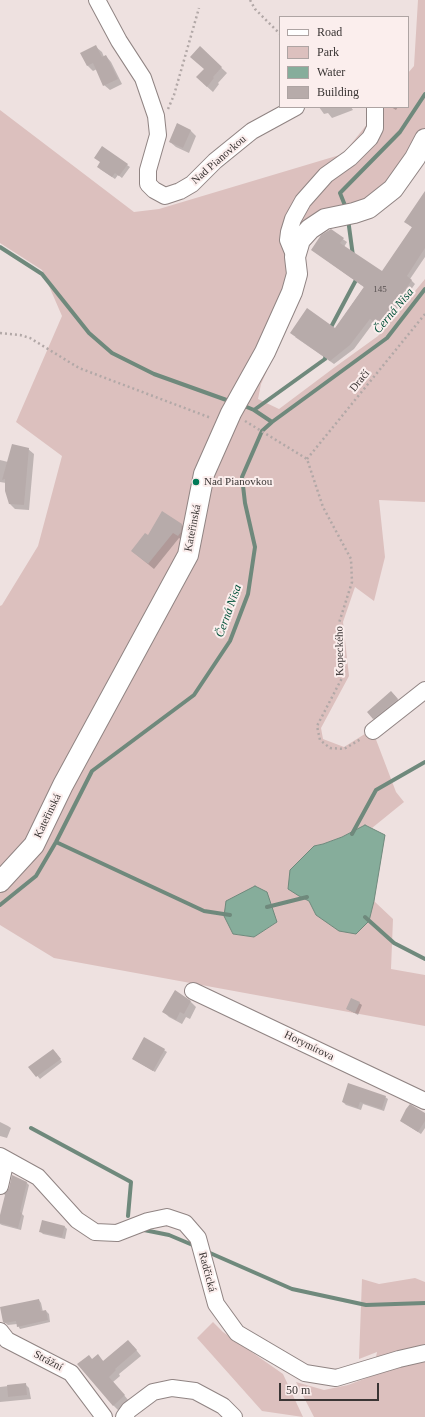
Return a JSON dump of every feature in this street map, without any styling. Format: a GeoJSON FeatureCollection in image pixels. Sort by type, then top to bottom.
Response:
{"type":"FeatureCollection","features":[{"type":"Feature","properties":{"kind":"street","name":"Nad Pianovkou"},"geometry":{"type":"LineString","coordinates":[[97,0],[119,41],[143,78],[156,116],[158,135],[148,170],[148,184],[154,190],[165,196],[180,191],[192,184],[214,161],[252,131],[294,108]]}},
{"type":"Feature","properties":{"kind":"street"},"geometry":{"type":"LineString","coordinates":[[295,257],[288,240],[293,219],[303,201],[326,175],[350,158],[370,138],[375,128],[376,108]]}},
{"type":"Feature","properties":{"kind":"street","name":"Kateřinská"},"geometry":{"type":"LineString","coordinates":[[0,882],[34,845],[67,778],[188,555],[204,474],[226,423],[265,352],[292,292],[296,274],[295,257],[300,240],[310,229],[325,219],[354,213],[369,208],[393,189],[415,158],[425,139]]}},
{"type":"Feature","properties":{"kind":"street"},"geometry":{"type":"LineString","coordinates":[[373,731],[425,690]]}},
{"type":"Feature","properties":{"kind":"street","name":"Horymírova"},"geometry":{"type":"LineString","coordinates":[[193,991],[425,1102]]}},
{"type":"Feature","properties":{"kind":"street"},"geometry":{"type":"LineString","coordinates":[[0,1186],[3,1158]]}},
{"type":"Feature","properties":{"kind":"street","name":"Radčická"},"geometry":{"type":"LineString","coordinates":[[3,1158],[38,1177],[77,1220],[95,1232],[117,1233],[148,1221],[167,1217],[185,1223],[198,1238],[216,1304],[238,1333],[304,1372],[336,1378],[399,1359],[425,1353]]}},
{"type":"Feature","properties":{"kind":"street","name":"Strážní"},"geometry":{"type":"LineString","coordinates":[[0,1331],[7,1340],[71,1373],[104,1417]]}},
{"type":"Feature","properties":{"kind":"street"},"geometry":{"type":"LineString","coordinates":[[124,1417],[129,1410],[153,1392],[172,1388],[195,1391],[223,1406],[234,1417]]}},
{"type":"Feature","properties":{"kind":"path"},"geometry":{"type":"LineString","coordinates":[[250,0],[255,9],[279,33]]}},
{"type":"Feature","properties":{"kind":"path"},"geometry":{"type":"LineString","coordinates":[[174,95],[199,8]]}},
{"type":"Feature","properties":{"kind":"path","name":"Dračí"},"geometry":{"type":"LineString","coordinates":[[307,459],[425,314]]}},
{"type":"Feature","properties":{"kind":"path"},"geometry":{"type":"LineString","coordinates":[[0,333],[20,335],[30,338],[79,368],[226,423]]}},
{"type":"Feature","properties":{"kind":"path"},"geometry":{"type":"LineString","coordinates":[[249,424],[307,459]]}},
{"type":"Feature","properties":{"kind":"path","name":"Kopeckého"},"geometry":{"type":"LineString","coordinates":[[307,459],[323,507],[351,559],[352,567],[352,582],[339,623],[343,676],[317,726],[320,740],[330,748],[344,749],[373,731]]}},
{"type":"Feature","properties":{"kind":"green space"},"geometry":{"type":"Polygon","coordinates":[[[418,0],[425,0],[425,154],[399,193],[333,212],[312,235],[274,355],[261,384],[258,399],[279,409],[378,336],[425,279],[425,502],[379,500],[385,557],[374,601],[355,587],[343,622],[349,676],[321,728],[323,739],[344,747],[376,727],[375,737],[396,792],[404,802],[372,828],[365,825],[342,837],[314,846],[299,896],[309,901],[316,915],[369,921],[374,901],[393,919],[391,969],[425,975],[425,1026],[54,958],[0,925],[0,606],[38,546],[62,456],[16,422],[62,316],[42,270],[0,243],[0,110],[134,212],[159,209],[343,154],[380,108],[409,108],[409,72],[414,66],[418,0]],[[277,922],[233,934],[254,937],[277,922]]]}},
{"type":"Feature","properties":{"kind":"green space"},"geometry":{"type":"Polygon","coordinates":[[[415,1278],[425,1282],[425,1344],[376,1357],[377,1352],[359,1359],[362,1279],[379,1284],[415,1278]]]}},
{"type":"Feature","properties":{"kind":"green space"},"geometry":{"type":"Polygon","coordinates":[[[213,1322],[223,1332],[283,1374],[303,1417],[262,1411],[197,1338],[213,1322]]]}},
{"type":"Feature","properties":{"kind":"green space"},"geometry":{"type":"Polygon","coordinates":[[[425,1362],[425,1417],[314,1417],[296,1382],[324,1390],[348,1385],[401,1365],[425,1362]]]}},
{"type":"Feature","properties":{"kind":"water"},"geometry":{"type":"Polygon","coordinates":[[[365,825],[385,835],[374,901],[369,921],[356,934],[339,931],[316,915],[309,901],[288,889],[290,870],[314,846],[342,837],[365,825]]]}},
{"type":"Feature","properties":{"kind":"water"},"geometry":{"type":"Polygon","coordinates":[[[255,886],[267,892],[277,922],[254,937],[233,934],[224,916],[226,901],[255,886]]]}},
{"type":"Feature","properties":{"kind":"building"},"geometry":{"type":"Polygon","coordinates":[[[96,45],[102,57],[106,55],[118,79],[103,86],[93,63],[87,66],[80,53],[96,45]]]}},
{"type":"Feature","properties":{"kind":"building"},"geometry":{"type":"Polygon","coordinates":[[[200,46],[222,67],[207,87],[196,77],[204,69],[190,57],[200,46]]]}},
{"type":"Feature","properties":{"kind":"building"},"geometry":{"type":"Polygon","coordinates":[[[177,123],[191,130],[183,148],[169,142],[177,123]]]}},
{"type":"Feature","properties":{"kind":"building"},"geometry":{"type":"Polygon","coordinates":[[[102,146],[128,164],[119,176],[115,173],[112,177],[97,167],[100,162],[94,158],[102,146]]]}},
{"type":"Feature","properties":{"kind":"building"},"geometry":{"type":"Polygon","coordinates":[[[425,191],[425,248],[407,276],[412,280],[379,326],[370,319],[350,345],[330,361],[290,333],[307,308],[335,328],[364,287],[311,250],[321,235],[331,229],[344,238],[340,243],[382,271],[412,227],[404,222],[425,191]]]}},
{"type":"Feature","properties":{"kind":"building"},"geometry":{"type":"Polygon","coordinates":[[[12,444],[29,448],[24,505],[9,504],[5,491],[5,479],[2,480],[12,444]]]}},
{"type":"Feature","properties":{"kind":"building"},"geometry":{"type":"Polygon","coordinates":[[[162,511],[182,524],[181,532],[178,536],[173,533],[148,564],[131,551],[145,533],[148,535],[162,511]]]}},
{"type":"Feature","properties":{"kind":"building"},"geometry":{"type":"Polygon","coordinates":[[[391,691],[398,699],[373,719],[367,712],[391,691]]]}},
{"type":"Feature","properties":{"kind":"building"},"geometry":{"type":"Polygon","coordinates":[[[175,990],[191,1001],[184,1014],[180,1012],[176,1020],[162,1012],[175,990]]]}},
{"type":"Feature","properties":{"kind":"building"},"geometry":{"type":"Polygon","coordinates":[[[351,998],[360,1002],[355,1013],[346,1009],[351,998]]]}},
{"type":"Feature","properties":{"kind":"building"},"geometry":{"type":"Polygon","coordinates":[[[144,1037],[165,1049],[153,1071],[132,1059],[144,1037]]]}},
{"type":"Feature","properties":{"kind":"building"},"geometry":{"type":"Polygon","coordinates":[[[53,1049],[61,1059],[36,1077],[28,1067],[53,1049]]]}},
{"type":"Feature","properties":{"kind":"building"},"geometry":{"type":"Polygon","coordinates":[[[348,1083],[386,1096],[382,1109],[360,1102],[358,1108],[342,1102],[348,1083]]]}},
{"type":"Feature","properties":{"kind":"building"},"geometry":{"type":"Polygon","coordinates":[[[410,1104],[425,1113],[425,1121],[418,1132],[400,1121],[410,1104]]]}},
{"type":"Feature","properties":{"kind":"building"},"geometry":{"type":"Polygon","coordinates":[[[12,1175],[27,1182],[18,1228],[0,1223],[4,1194],[9,1188],[12,1175]]]}},
{"type":"Feature","properties":{"kind":"building"},"geometry":{"type":"Polygon","coordinates":[[[42,1220],[65,1226],[62,1237],[39,1232],[42,1220]]]}},
{"type":"Feature","properties":{"kind":"building"},"geometry":{"type":"Polygon","coordinates":[[[39,1299],[41,1311],[46,1310],[48,1320],[17,1327],[16,1321],[3,1322],[0,1307],[39,1299]]]}},
{"type":"Feature","properties":{"kind":"building"},"geometry":{"type":"Polygon","coordinates":[[[128,1340],[137,1350],[115,1369],[116,1370],[109,1377],[125,1395],[113,1406],[77,1364],[89,1355],[92,1359],[98,1354],[103,1361],[128,1340]]]}},
{"type":"Feature","properties":{"kind":"building"},"geometry":{"type":"Polygon","coordinates":[[[26,1383],[27,1395],[8,1397],[7,1385],[26,1383]]]}},
{"type":"Feature","properties":{"kind":"waterway"},"geometry":{"type":"LineString","coordinates":[[346,208],[340,193],[400,132],[425,94]]}},
{"type":"Feature","properties":{"kind":"waterway"},"geometry":{"type":"LineString","coordinates":[[348,219],[353,256]]}},
{"type":"Feature","properties":{"kind":"waterway"},"geometry":{"type":"LineString","coordinates":[[0,247],[42,274],[89,333],[112,353],[154,374],[232,402]]}},
{"type":"Feature","properties":{"kind":"waterway"},"geometry":{"type":"LineString","coordinates":[[330,329],[356,280],[356,276]]}},
{"type":"Feature","properties":{"kind":"waterway","name":"Černá Nisa"},"geometry":{"type":"LineString","coordinates":[[0,905],[36,876],[56,842],[92,771],[194,695],[230,641],[248,594],[255,547],[245,503],[242,477],[262,431],[272,422],[387,338],[425,289]]}},
{"type":"Feature","properties":{"kind":"waterway"},"geometry":{"type":"LineString","coordinates":[[254,410],[325,359],[326,354]]}},
{"type":"Feature","properties":{"kind":"waterway"},"geometry":{"type":"LineString","coordinates":[[242,405],[254,410],[272,422]]}},
{"type":"Feature","properties":{"kind":"waterway"},"geometry":{"type":"LineString","coordinates":[[352,834],[376,790],[425,762]]}},
{"type":"Feature","properties":{"kind":"waterway"},"geometry":{"type":"LineString","coordinates":[[56,842],[204,911],[230,915]]}},
{"type":"Feature","properties":{"kind":"waterway"},"geometry":{"type":"LineString","coordinates":[[267,907],[307,897]]}},
{"type":"Feature","properties":{"kind":"waterway"},"geometry":{"type":"LineString","coordinates":[[365,917],[394,943],[425,959]]}},
{"type":"Feature","properties":{"kind":"waterway"},"geometry":{"type":"LineString","coordinates":[[31,1128],[131,1182],[128,1216]]}},
{"type":"Feature","properties":{"kind":"waterway"},"geometry":{"type":"LineString","coordinates":[[144,1230],[169,1235],[195,1246]]}},
{"type":"Feature","properties":{"kind":"waterway"},"geometry":{"type":"LineString","coordinates":[[210,1253],[292,1289],[366,1305],[425,1303]]}},
{"type":"Feature","properties":{"kind":"place","name":"Nad Pianovkou"},"geometry":{"type":"Point","coordinates":[196,482]}}]}
